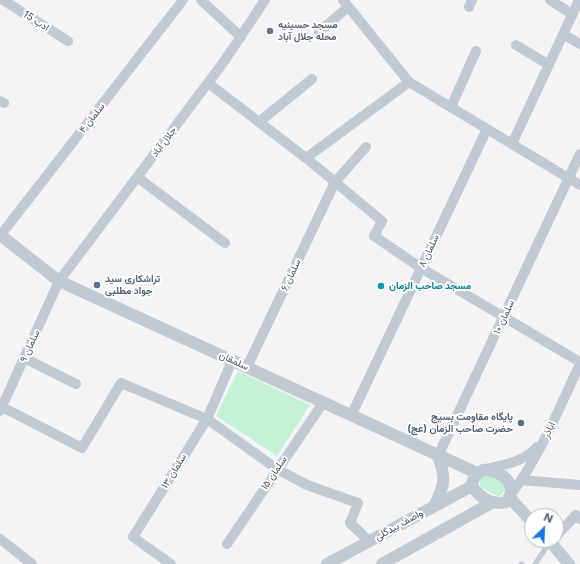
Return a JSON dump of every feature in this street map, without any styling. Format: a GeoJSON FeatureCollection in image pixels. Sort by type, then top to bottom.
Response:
{"type":"FeatureCollection","features":[{"type":"Feature","properties":{"kind":"street","name":"ادب 15"},"geometry":{"type":"LineString","coordinates":[[3,0],[68,42]]}},
{"type":"Feature","properties":{"kind":"street","name":"سلمان ۴"},"geometry":{"type":"LineString","coordinates":[[0,236],[183,0]]}},
{"type":"Feature","properties":{"kind":"street"},"geometry":{"type":"LineString","coordinates":[[201,0],[241,37]]}},
{"type":"Feature","properties":{"kind":"street","name":"جلال آباد"},"geometry":{"type":"LineString","coordinates":[[59,281],[208,83],[266,0]]}},
{"type":"Feature","properties":{"kind":"street"},"geometry":{"type":"LineString","coordinates":[[550,0],[572,14]]}},
{"type":"Feature","properties":{"kind":"street"},"geometry":{"type":"LineString","coordinates":[[512,144],[579,0]]}},
{"type":"Feature","properties":{"kind":"street"},"geometry":{"type":"LineString","coordinates":[[319,32],[345,4],[409,82],[580,185]]}},
{"type":"Feature","properties":{"kind":"street"},"geometry":{"type":"LineString","coordinates":[[563,34],[580,44]]}},
{"type":"Feature","properties":{"kind":"street"},"geometry":{"type":"LineString","coordinates":[[516,46],[549,65]]}},
{"type":"Feature","properties":{"kind":"street"},"geometry":{"type":"LineString","coordinates":[[451,107],[476,51]]}},
{"type":"Feature","properties":{"kind":"street"},"geometry":{"type":"LineString","coordinates":[[259,122],[312,79]]}},
{"type":"Feature","properties":{"kind":"street"},"geometry":{"type":"LineString","coordinates":[[306,158],[409,82]]}},
{"type":"Feature","properties":{"kind":"street"},"geometry":{"type":"LineString","coordinates":[[208,83],[306,158],[382,221],[374,236],[421,268],[580,363]]}},
{"type":"Feature","properties":{"kind":"street","name":"سلمان ۸"},"geometry":{"type":"LineString","coordinates":[[351,416],[487,129]]}},
{"type":"Feature","properties":{"kind":"street","name":"سلمان ۶"},"geometry":{"type":"LineString","coordinates":[[247,367],[335,182],[366,147]]}},
{"type":"Feature","properties":{"kind":"street","name":"سلمان ۱۰"},"geometry":{"type":"LineString","coordinates":[[438,456],[580,154]]}},
{"type":"Feature","properties":{"kind":"street"},"geometry":{"type":"LineString","coordinates":[[137,177],[225,242]]}},
{"type":"Feature","properties":{"kind":"street","name":"سلمقان"},"geometry":{"type":"LineString","coordinates":[[0,236],[59,281],[438,456],[480,472]]}},
{"type":"Feature","properties":{"kind":"street","name":"سلمان ۹"},"geometry":{"type":"LineString","coordinates":[[1,409],[59,281]]}},
{"type":"Feature","properties":{"kind":"street"},"geometry":{"type":"LineString","coordinates":[[24,358],[76,384]]}},
{"type":"Feature","properties":{"kind":"street","name":"سلمان ۱۳"},"geometry":{"type":"LineString","coordinates":[[171,564],[133,537],[206,419],[232,361]]}},
{"type":"Feature","properties":{"kind":"street","name":"اباذر"},"geometry":{"type":"LineString","coordinates":[[511,495],[543,442],[580,363]]}},
{"type":"Feature","properties":{"kind":"street"},"geometry":{"type":"LineString","coordinates":[[1,409],[82,448],[121,383],[206,419],[277,469],[307,485],[358,503],[350,524],[369,541]]}},
{"type":"Feature","properties":{"kind":"street","name":"سلمان ۱۵"},"geometry":{"type":"LineString","coordinates":[[227,544],[323,403]]}},
{"type":"Feature","properties":{"kind":"street"},"geometry":{"type":"LineString","coordinates":[[480,472],[491,470],[507,479],[511,486],[511,495],[506,502],[501,504],[485,499],[477,493],[472,486],[473,480],[480,472],[517,461],[534,451],[543,442]]}},
{"type":"Feature","properties":{"kind":"street"},"geometry":{"type":"LineString","coordinates":[[434,506],[440,494],[443,482],[443,471],[438,456]]}},
{"type":"Feature","properties":{"kind":"street"},"geometry":{"type":"LineString","coordinates":[[521,480],[580,485]]}},
{"type":"Feature","properties":{"kind":"street","name":"واصف بیدگلی"},"geometry":{"type":"LineString","coordinates":[[327,564],[472,486]]}},
{"type":"Feature","properties":{"kind":"street"},"geometry":{"type":"LineString","coordinates":[[511,495],[524,512]]}},
{"type":"Feature","properties":{"kind":"street"},"geometry":{"type":"LineString","coordinates":[[382,564],[493,502]]}},
{"type":"Feature","properties":{"kind":"street"},"geometry":{"type":"LineString","coordinates":[[564,527],[576,515],[580,519]]}},
{"type":"Feature","properties":{"kind":"street"},"geometry":{"type":"LineString","coordinates":[[0,539],[32,564]]}},
{"type":"Feature","properties":{"kind":"street"},"geometry":{"type":"LineString","coordinates":[[558,548],[569,564]]}},
{"type":"Feature","properties":{"kind":"lane"},"geometry":{"type":"LineString","coordinates":[[535,564],[546,548]]}},
{"type":"Feature","properties":{"kind":"green space"},"geometry":{"type":"Polygon","coordinates":[[[238,371],[310,405],[277,456],[216,416],[238,371]]]}},
{"type":"Feature","properties":{"kind":"green space"},"geometry":{"type":"Polygon","coordinates":[[[491,476],[501,481],[507,488],[499,497],[480,487],[480,478],[491,476]]]}},
{"type":"Feature","properties":{"kind":"place","name":"مسجد حسینیه محله جلال آباد"},"geometry":{"type":"Point","coordinates":[270,31]}},
{"type":"Feature","properties":{"kind":"place","name":"تراشکاری سید جواد مطلبی"},"geometry":{"type":"Point","coordinates":[97,285]}},
{"type":"Feature","properties":{"kind":"place","name":"مسجد صاحب الزمان"},"geometry":{"type":"Point","coordinates":[381,286]}},
{"type":"Feature","properties":{"kind":"place","name":"پایگاه مقاومت بسیج حضرت صاحب الزمان (عج)"},"geometry":{"type":"Point","coordinates":[521,423]}}]}
